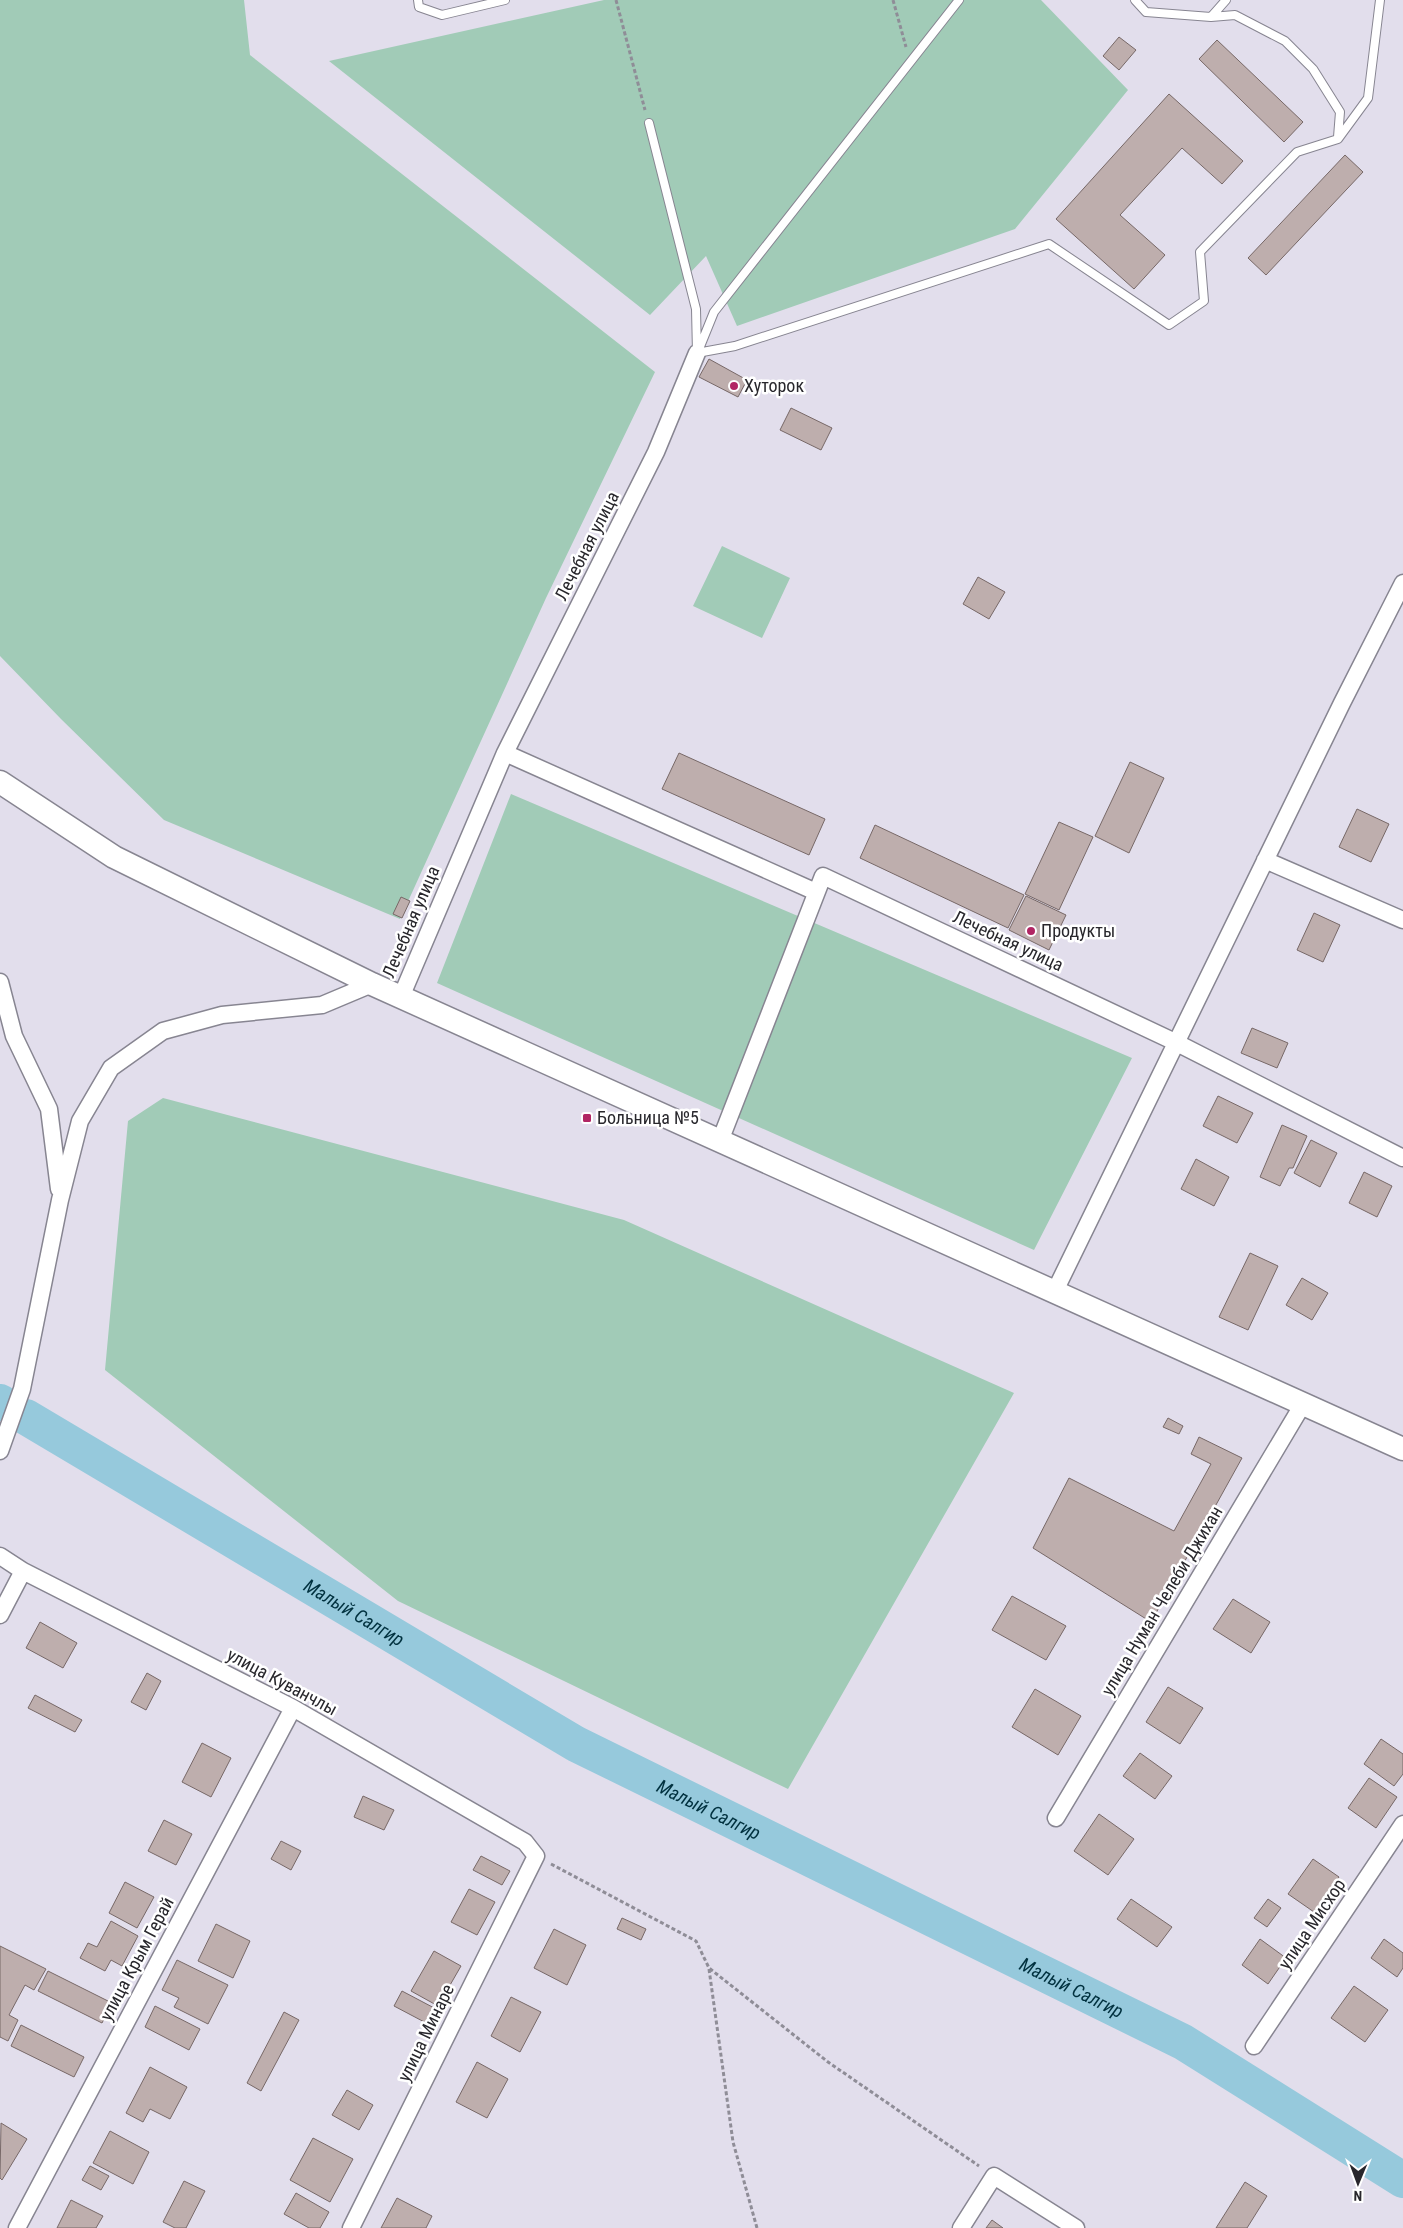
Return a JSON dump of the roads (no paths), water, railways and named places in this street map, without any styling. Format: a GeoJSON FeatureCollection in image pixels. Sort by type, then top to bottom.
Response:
{"type":"FeatureCollection","features":[{"type":"Feature","properties":{"kind":"main road"},"geometry":{"type":"LineString","coordinates":[[0,782],[114,857],[372,984],[1403,1449]]}},
{"type":"Feature","properties":{"kind":"street","name":"Лечебная улица"},"geometry":{"type":"LineString","coordinates":[[400,997],[505,753],[656,452],[697,353]]}},
{"type":"Feature","properties":{"kind":"street"},"geometry":{"type":"LineString","coordinates":[[1054,1293],[1175,1042],[1403,583]]}},
{"type":"Feature","properties":{"kind":"street"},"geometry":{"type":"LineString","coordinates":[[505,753],[816,892],[720,1141]]}},
{"type":"Feature","properties":{"kind":"street"},"geometry":{"type":"LineString","coordinates":[[1265,860],[1403,920]]}},
{"type":"Feature","properties":{"kind":"street","name":"Лечебная улица"},"geometry":{"type":"LineString","coordinates":[[816,892],[823,876],[1175,1042],[1403,1158]]}},
{"type":"Feature","properties":{"kind":"street"},"geometry":{"type":"LineString","coordinates":[[0,982],[14,1036],[50,1109],[60,1200]]}},
{"type":"Feature","properties":{"kind":"street"},"geometry":{"type":"LineString","coordinates":[[0,1451],[22,1389],[60,1200],[80,1121],[110,1068],[163,1031],[222,1014],[322,1005],[372,984]]}},
{"type":"Feature","properties":{"kind":"street","name":"улица Нуман Челеби Джихан"},"geometry":{"type":"LineString","coordinates":[[1056,1818],[1303,1404]]}},
{"type":"Feature","properties":{"kind":"street","name":"улица Куванчлы"},"geometry":{"type":"LineString","coordinates":[[0,1556],[23,1571],[293,1708],[525,1842],[536,1856]]}},
{"type":"Feature","properties":{"kind":"street"},"geometry":{"type":"LineString","coordinates":[[0,1615],[23,1571]]}},
{"type":"Feature","properties":{"kind":"street","name":"улица Крым Герай"},"geometry":{"type":"LineString","coordinates":[[17,2228],[293,1708]]}},
{"type":"Feature","properties":{"kind":"street","name":"улица Мисхор"},"geometry":{"type":"LineString","coordinates":[[1254,2046],[1403,1824]]}},
{"type":"Feature","properties":{"kind":"street","name":"улица Минаре"},"geometry":{"type":"LineString","coordinates":[[351,2228],[536,1856]]}},
{"type":"Feature","properties":{"kind":"street"},"geometry":{"type":"LineString","coordinates":[[961,2228],[994,2176],[1076,2228]]}},
{"type":"Feature","properties":{"kind":"lane"},"geometry":{"type":"LineString","coordinates":[[418,0],[419,7],[442,16],[505,0]]}},
{"type":"Feature","properties":{"kind":"lane"},"geometry":{"type":"LineString","coordinates":[[697,353],[714,312],[959,0]]}},
{"type":"Feature","properties":{"kind":"lane"},"geometry":{"type":"LineString","coordinates":[[1135,0],[1146,12],[1211,17],[1235,16],[1285,41],[1313,69],[1340,112],[1338,139]]}},
{"type":"Feature","properties":{"kind":"lane"},"geometry":{"type":"LineString","coordinates":[[1211,17],[1226,0]]}},
{"type":"Feature","properties":{"kind":"lane"},"geometry":{"type":"LineString","coordinates":[[697,353],[735,346],[1049,244],[1169,325],[1204,301],[1200,252],[1297,152],[1338,139],[1368,98],[1380,0]]}},
{"type":"Feature","properties":{"kind":"lane"},"geometry":{"type":"LineString","coordinates":[[649,123],[696,309],[697,353]]}},
{"type":"Feature","properties":{"kind":"waterway","name":"Малый Салгир"},"geometry":{"type":"LineString","coordinates":[[26,1417],[576,1744],[1183,2042],[1403,2180]]}},
{"type":"Feature","properties":{"kind":"place","name":"Хуторок"},"geometry":{"type":"Point","coordinates":[734,386]}},
{"type":"Feature","properties":{"kind":"place","name":"Продукты"},"geometry":{"type":"Point","coordinates":[1031,931]}},
{"type":"Feature","properties":{"kind":"place","name":"Больница №5"},"geometry":{"type":"Point","coordinates":[587,1118]}}]}
